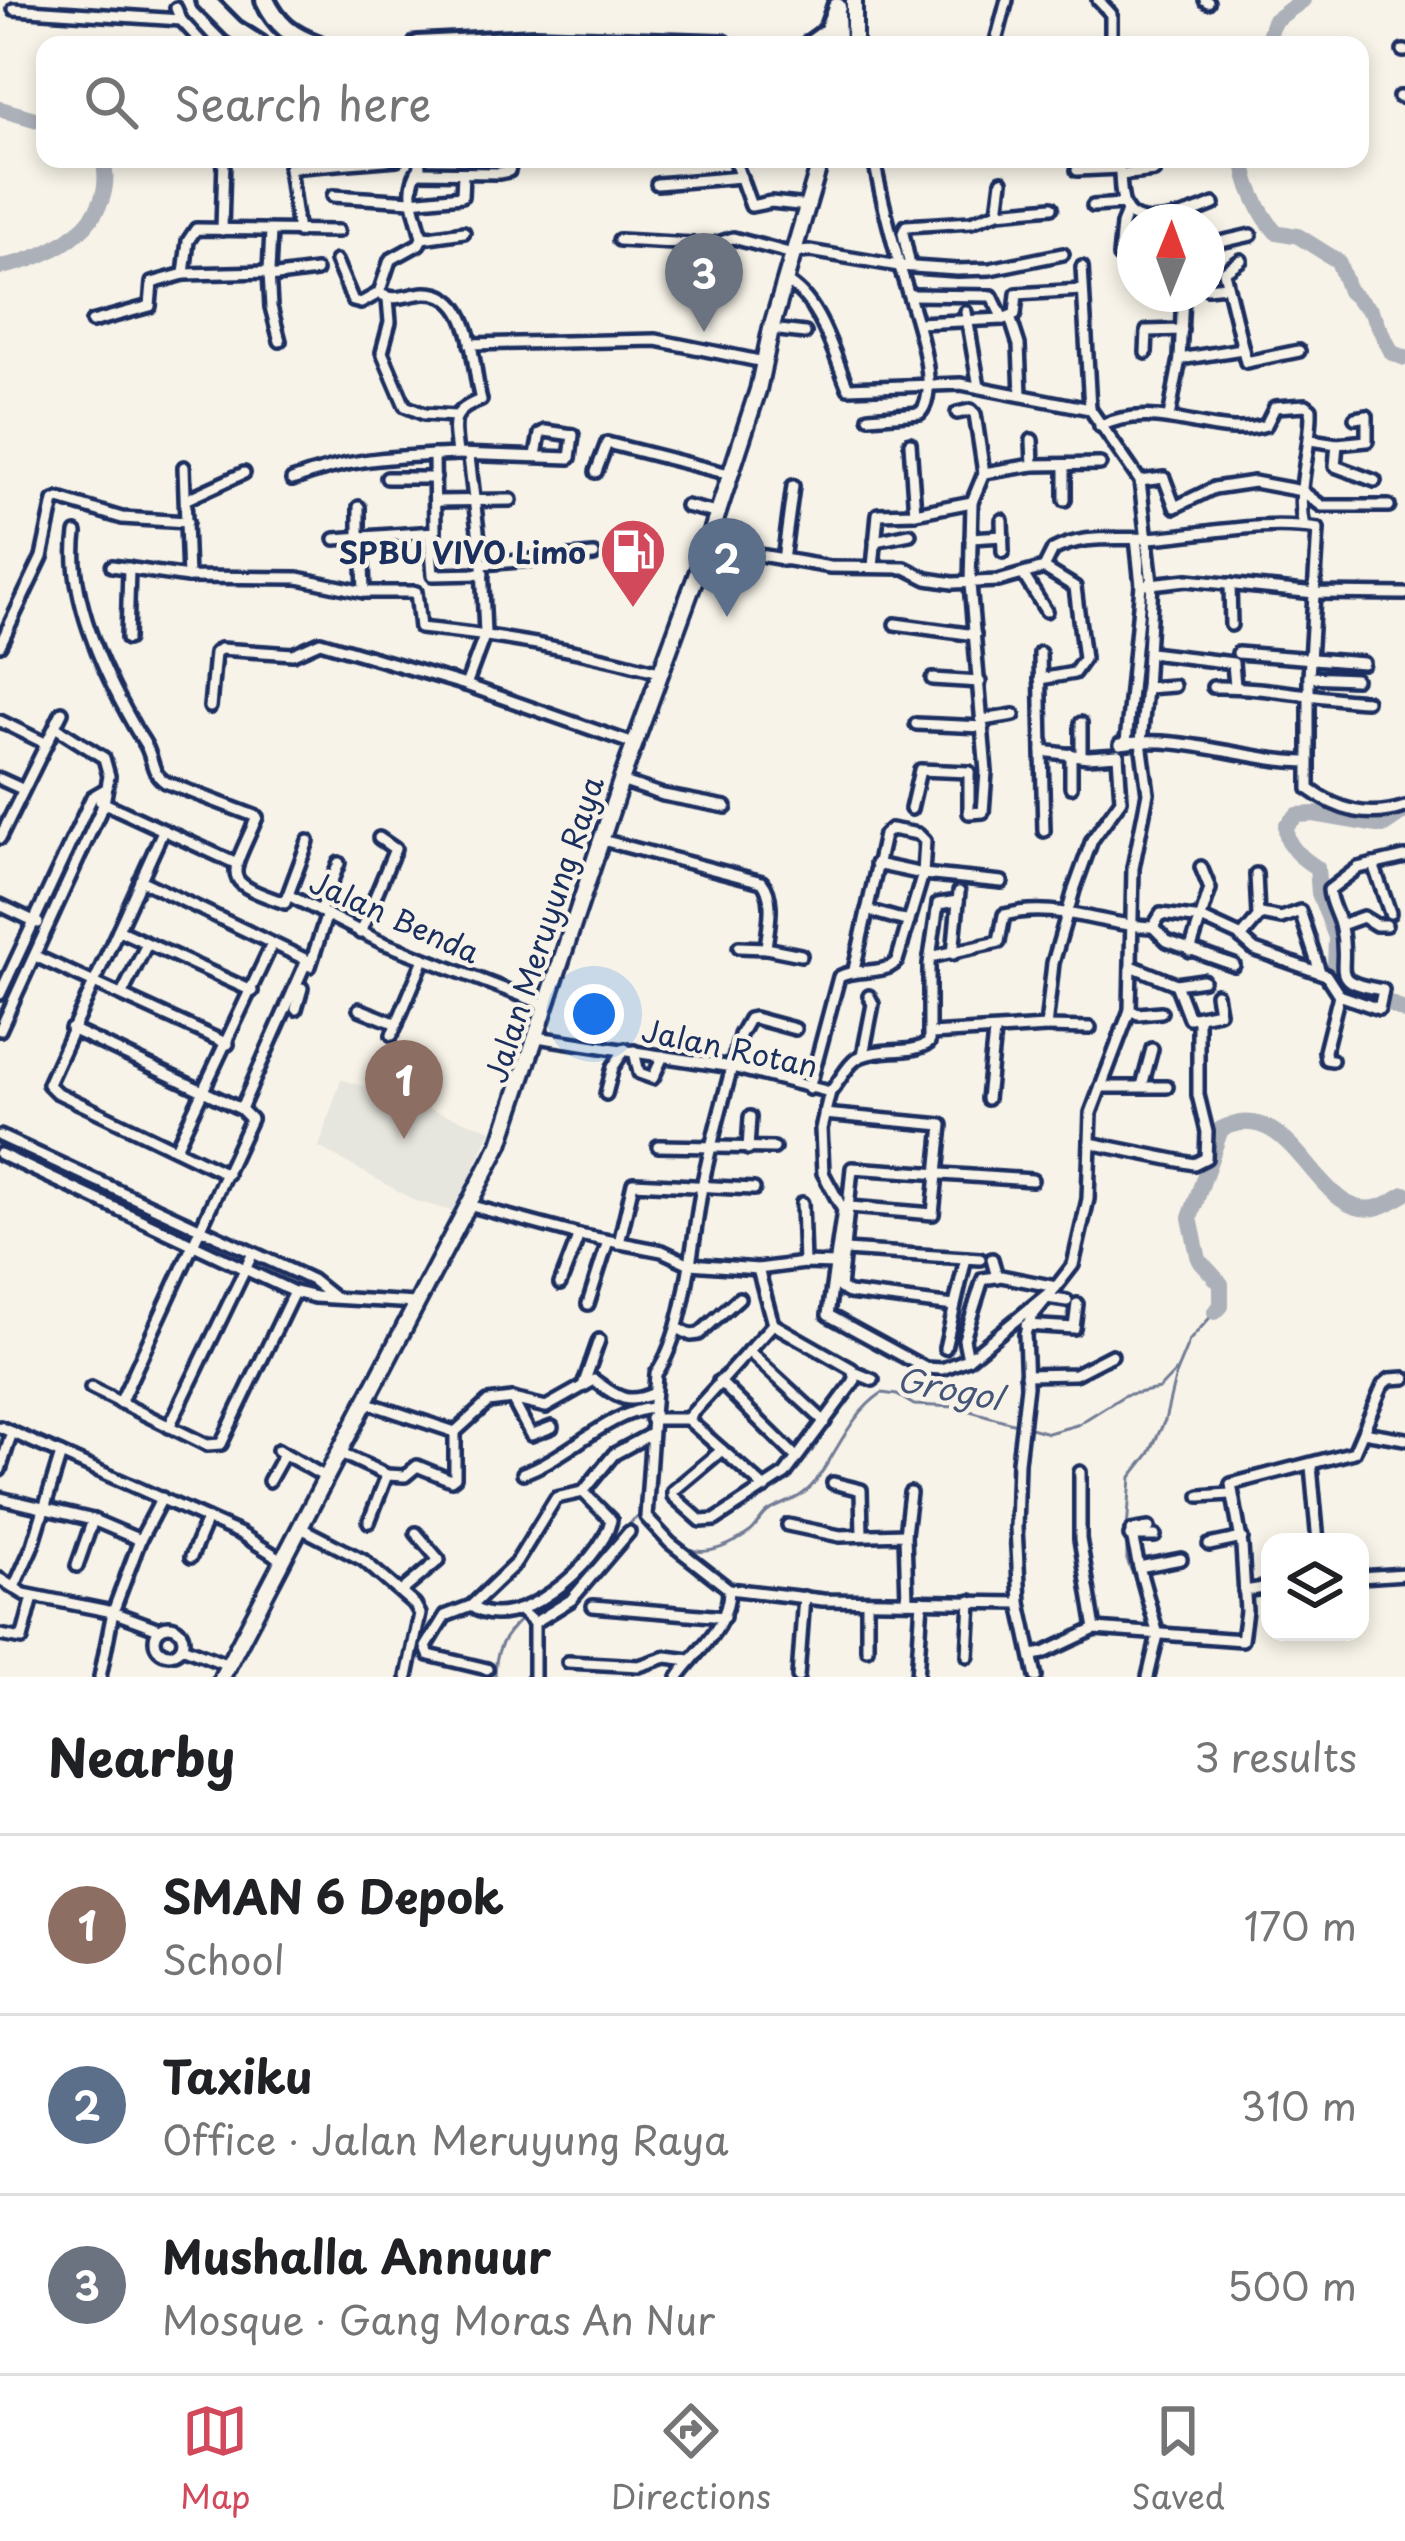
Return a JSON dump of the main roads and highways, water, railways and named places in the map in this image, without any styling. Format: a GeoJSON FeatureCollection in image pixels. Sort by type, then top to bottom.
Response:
{"type":"FeatureCollection","features":[{"type":"Feature","properties":{"kind":"highway"},"geometry":{"type":"LineString","coordinates":[[205,0],[245,36]]}},
{"type":"Feature","properties":{"kind":"highway"},"geometry":{"type":"LineString","coordinates":[[265,0],[273,18],[292,36]]}},
{"type":"Feature","properties":{"kind":"highway"},"geometry":{"type":"LineString","coordinates":[[822,36],[843,2]]}},
{"type":"Feature","properties":{"kind":"main road"},"geometry":{"type":"LineString","coordinates":[[839,36],[843,2]]}},
{"type":"Feature","properties":{"kind":"main road"},"geometry":{"type":"LineString","coordinates":[[843,2],[852,36]]}},
{"type":"Feature","properties":{"kind":"main road","name":"Jalan Meruyung Raya"},"geometry":{"type":"LineString","coordinates":[[225,1671],[500,1144],[621,781],[707,545],[819,168]]}},
{"type":"Feature","properties":{"kind":"waterway"},"geometry":{"type":"LineString","coordinates":[[1269,36],[1274,21],[1303,0]]}},
{"type":"Feature","properties":{"kind":"waterway"},"geometry":{"type":"LineString","coordinates":[[0,109],[36,119]]}},
{"type":"Feature","properties":{"kind":"waterway"},"geometry":{"type":"LineString","coordinates":[[0,267],[41,255],[77,233],[101,201],[104,168]]}},
{"type":"Feature","properties":{"kind":"waterway"},"geometry":{"type":"LineString","coordinates":[[1245,168],[1270,225],[1338,261],[1349,291],[1371,311],[1392,353],[1405,358]]}},
{"type":"Feature","properties":{"kind":"waterway"},"geometry":{"type":"LineString","coordinates":[[1405,811],[1383,826],[1314,814],[1297,815],[1286,826],[1291,846],[1317,868],[1319,893],[1336,937],[1335,970],[1340,980],[1355,993],[1373,995],[1405,1011]]}},
{"type":"Feature","properties":{"kind":"waterway"},"geometry":{"type":"LineString","coordinates":[[1215,1312],[1221,1306],[1221,1284],[1199,1260],[1190,1218],[1221,1129],[1247,1122],[1268,1128],[1338,1197],[1357,1207],[1379,1207],[1405,1194]]}},
{"type":"Feature","properties":{"kind":"waterway","name":"Grogol"},"geometry":{"type":"LineString","coordinates":[[1127,1530],[1131,1477],[1149,1454],[1165,1420],[1189,1341],[1215,1312]]}},
{"type":"Feature","properties":{"kind":"waterway","name":"Grogol"},"geometry":{"type":"LineString","coordinates":[[625,1530],[649,1512],[689,1549],[713,1550],[737,1540],[769,1511],[810,1488],[853,1422],[882,1393],[914,1405],[956,1407],[1048,1433],[1077,1425],[1125,1395],[1159,1389],[1177,1370]]}},
{"type":"Feature","properties":{"kind":"waterway","name":"Grogol"},"geometry":{"type":"LineString","coordinates":[[1127,1540],[1127,1560],[1145,1604]]}},
{"type":"Feature","properties":{"kind":"waterway","name":"Grogol"},"geometry":{"type":"LineString","coordinates":[[530,1611],[596,1565]]}},
{"type":"Feature","properties":{"kind":"waterway","name":"Grogol"},"geometry":{"type":"LineString","coordinates":[[495,1677],[502,1644],[523,1617]]}},
{"type":"Feature","properties":{"kind":"waterway","name":"Grogol"},"geometry":{"type":"LineString","coordinates":[[1147,1663],[1150,1637]]}},
{"type":"Feature","properties":{"kind":"place","name":"Mushalla Annuur"},"geometry":{"type":"Point","coordinates":[704,332]}},
{"type":"Feature","properties":{"kind":"place","name":"SPBU VIVO Limo"},"geometry":{"type":"Point","coordinates":[633,610]}},
{"type":"Feature","properties":{"kind":"place","name":"Taxiku"},"geometry":{"type":"Point","coordinates":[727,617]}},
{"type":"Feature","properties":{"kind":"place","name":"SMAN 6 Depok"},"geometry":{"type":"Point","coordinates":[404,1139]}}]}
